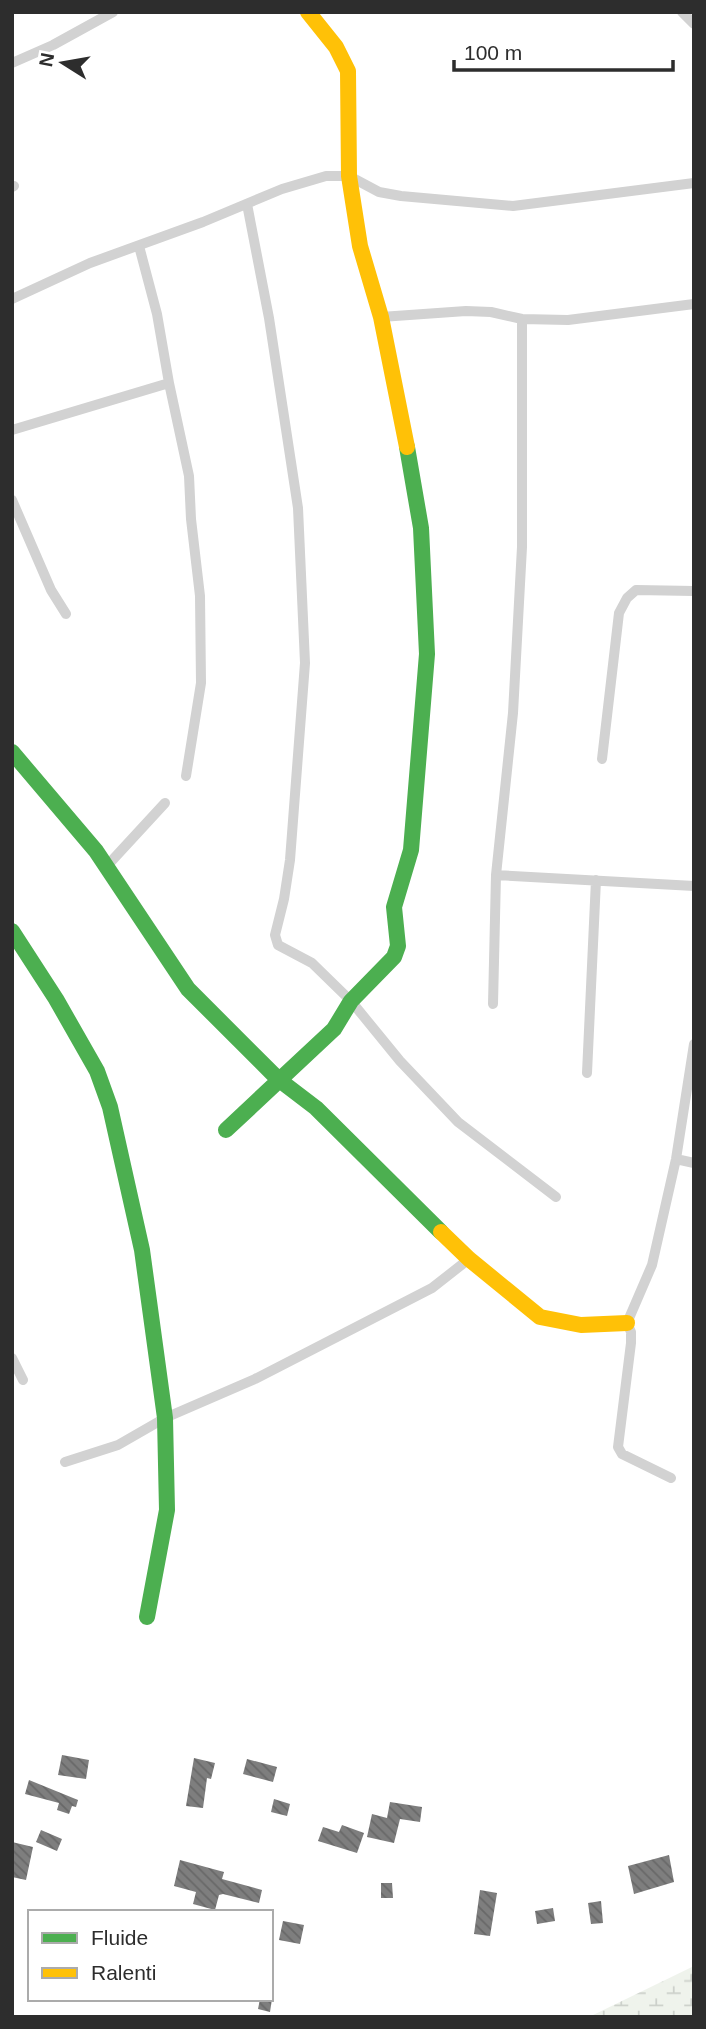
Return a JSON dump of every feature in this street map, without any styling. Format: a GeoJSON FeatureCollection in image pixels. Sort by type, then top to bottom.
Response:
{"type":"FeatureCollection","features":[{"type":"Feature","properties":{"kind":"street"},"geometry":{"type":"LineString","coordinates":[[12,63],[53,45],[114,12]]}},
{"type":"Feature","properties":{"kind":"street"},"geometry":{"type":"LineString","coordinates":[[226,1130],[334,1030],[351,1001],[394,957],[398,946],[394,907],[411,850],[428,654],[421,528],[403,421],[381,317],[360,246],[349,176],[348,71],[336,46],[308,12]]}},
{"type":"Feature","properties":{"kind":"street"},"geometry":{"type":"LineString","coordinates":[[682,12],[694,24]]}},
{"type":"Feature","properties":{"kind":"street"},"geometry":{"type":"LineString","coordinates":[[12,299],[90,263],[314,178],[349,176],[379,192],[513,206],[694,183]]}},
{"type":"Feature","properties":{"kind":"street"},"geometry":{"type":"LineString","coordinates":[[247,204],[269,318],[298,508],[305,663],[290,860],[275,935],[278,945],[312,963],[351,1001],[400,1061],[458,1122],[556,1197]]}},
{"type":"Feature","properties":{"kind":"street"},"geometry":{"type":"LineString","coordinates":[[139,246],[158,314],[169,383],[189,476],[200,596],[201,683],[186,776]]}},
{"type":"Feature","properties":{"kind":"street"},"geometry":{"type":"LineString","coordinates":[[381,317],[466,311],[491,312],[522,319],[568,320],[694,304]]}},
{"type":"Feature","properties":{"kind":"street"},"geometry":{"type":"LineString","coordinates":[[493,1004],[496,875],[513,713],[522,547],[522,319]]}},
{"type":"Feature","properties":{"kind":"street"},"geometry":{"type":"LineString","coordinates":[[12,430],[169,383]]}},
{"type":"Feature","properties":{"kind":"street"},"geometry":{"type":"LineString","coordinates":[[12,500],[51,590],[66,614]]}},
{"type":"Feature","properties":{"kind":"street"},"geometry":{"type":"LineString","coordinates":[[602,759],[619,613],[627,598],[636,590],[694,591]]}},
{"type":"Feature","properties":{"kind":"street"},"geometry":{"type":"LineString","coordinates":[[12,752],[106,867],[182,982],[278,1079],[316,1108],[468,1259],[540,1317],[581,1325],[627,1323]]}},
{"type":"Feature","properties":{"kind":"street"},"geometry":{"type":"LineString","coordinates":[[106,867],[165,803]]}},
{"type":"Feature","properties":{"kind":"street"},"geometry":{"type":"LineString","coordinates":[[496,875],[694,886]]}},
{"type":"Feature","properties":{"kind":"street"},"geometry":{"type":"LineString","coordinates":[[587,1073],[596,880]]}},
{"type":"Feature","properties":{"kind":"street"},"geometry":{"type":"LineString","coordinates":[[12,931],[56,999],[97,1071],[110,1107],[142,1250],[165,1418],[167,1510],[147,1617]]}},
{"type":"Feature","properties":{"kind":"street"},"geometry":{"type":"LineString","coordinates":[[671,1478],[622,1454],[618,1447],[631,1343],[631,1332],[627,1323],[652,1265],[676,1159],[694,1044]]}},
{"type":"Feature","properties":{"kind":"street"},"geometry":{"type":"LineString","coordinates":[[676,1159],[694,1163]]}},
{"type":"Feature","properties":{"kind":"street"},"geometry":{"type":"LineString","coordinates":[[65,1462],[118,1445],[165,1418],[255,1379],[432,1288],[468,1259]]}},
{"type":"Feature","properties":{"kind":"street"},"geometry":{"type":"LineString","coordinates":[[12,1358],[23,1380]]}},
{"type":"Feature","properties":{"kind":"green space"},"geometry":{"type":"Polygon","coordinates":[[[694,1966],[694,2017],[589,2017],[694,1966]]]}},
{"type":"Feature","properties":{"kind":"building"},"geometry":{"type":"Polygon","coordinates":[[[62,1755],[89,1760],[86,1779],[58,1775],[62,1755]]]}},
{"type":"Feature","properties":{"kind":"building"},"geometry":{"type":"Polygon","coordinates":[[[194,1758],[215,1763],[211,1779],[207,1778],[203,1808],[186,1806],[194,1758]]]}},
{"type":"Feature","properties":{"kind":"building"},"geometry":{"type":"Polygon","coordinates":[[[247,1759],[277,1767],[273,1782],[243,1774],[247,1759]]]}},
{"type":"Feature","properties":{"kind":"building"},"geometry":{"type":"Polygon","coordinates":[[[29,1780],[78,1800],[76,1807],[72,1806],[69,1814],[57,1810],[59,1803],[25,1794],[29,1780]]]}},
{"type":"Feature","properties":{"kind":"building"},"geometry":{"type":"Polygon","coordinates":[[[274,1799],[290,1804],[287,1816],[271,1812],[274,1799]]]}},
{"type":"Feature","properties":{"kind":"building"},"geometry":{"type":"Polygon","coordinates":[[[390,1802],[422,1807],[420,1822],[400,1819],[394,1843],[367,1837],[372,1814],[387,1818],[390,1802]]]}},
{"type":"Feature","properties":{"kind":"building"},"geometry":{"type":"Polygon","coordinates":[[[342,1825],[364,1833],[357,1853],[318,1841],[323,1827],[339,1832],[342,1825]]]}},
{"type":"Feature","properties":{"kind":"building"},"geometry":{"type":"Polygon","coordinates":[[[41,1830],[62,1839],[57,1851],[36,1842],[41,1830]]]}},
{"type":"Feature","properties":{"kind":"building"},"geometry":{"type":"Polygon","coordinates":[[[12,1842],[33,1847],[26,1880],[12,1877],[12,1842]]]}},
{"type":"Feature","properties":{"kind":"building"},"geometry":{"type":"Polygon","coordinates":[[[669,1855],[674,1882],[634,1894],[628,1866],[669,1855]]]}},
{"type":"Feature","properties":{"kind":"building"},"geometry":{"type":"Polygon","coordinates":[[[180,1860],[224,1872],[222,1879],[262,1890],[259,1903],[223,1894],[219,1895],[215,1910],[193,1904],[196,1892],[174,1886],[180,1860]]]}},
{"type":"Feature","properties":{"kind":"building"},"geometry":{"type":"Polygon","coordinates":[[[381,1883],[392,1883],[393,1898],[381,1898],[381,1883]]]}},
{"type":"Feature","properties":{"kind":"building"},"geometry":{"type":"Polygon","coordinates":[[[480,1890],[497,1893],[490,1936],[474,1934],[480,1890]]]}},
{"type":"Feature","properties":{"kind":"building"},"geometry":{"type":"Polygon","coordinates":[[[601,1901],[603,1923],[591,1924],[588,1903],[601,1901]]]}},
{"type":"Feature","properties":{"kind":"building"},"geometry":{"type":"Polygon","coordinates":[[[553,1908],[555,1921],[537,1924],[535,1911],[553,1908]]]}},
{"type":"Feature","properties":{"kind":"building"},"geometry":{"type":"Polygon","coordinates":[[[283,1921],[304,1925],[300,1944],[279,1940],[283,1921]]]}},
{"type":"Feature","properties":{"kind":"building"},"geometry":{"type":"Polygon","coordinates":[[[260,2001],[272,2001],[270,2012],[258,2009],[260,2001]]]}},
{"type":"Feature","properties":{"kind":"traffic: fast"},"geometry":{"type":"LineString","coordinates":[[226,1130],[334,1029],[351,1001],[394,957],[398,946],[394,907],[411,850],[427,654],[421,528],[407,447]]}},
{"type":"Feature","properties":{"kind":"traffic: fast"},"geometry":{"type":"LineString","coordinates":[[12,752],[96,851],[188,989],[278,1079],[316,1108],[441,1232]]}},
{"type":"Feature","properties":{"kind":"traffic: fast"},"geometry":{"type":"LineString","coordinates":[[12,931],[56,999],[97,1071],[110,1107],[142,1250],[165,1418],[167,1510],[147,1617]]}},
{"type":"Feature","properties":{"kind":"traffic: slow"},"geometry":{"type":"LineString","coordinates":[[308,12],[336,47],[348,71],[349,176],[360,246],[381,317],[407,447]]}},
{"type":"Feature","properties":{"kind":"traffic: slow"},"geometry":{"type":"LineString","coordinates":[[441,1232],[469,1259],[540,1317],[581,1325],[627,1323]]}}]}
